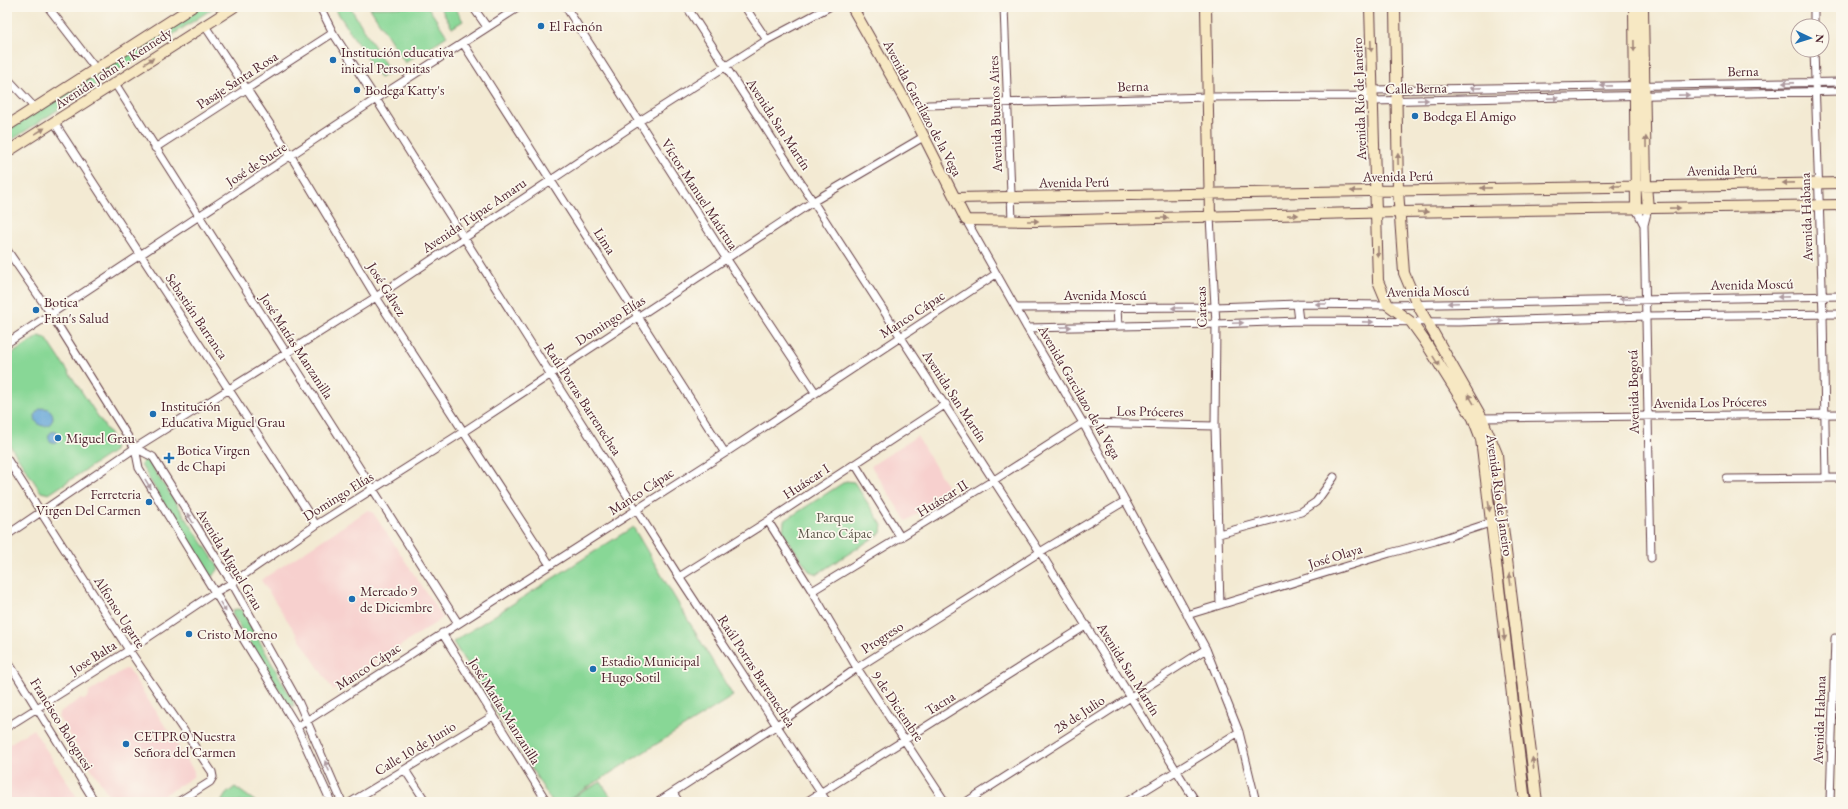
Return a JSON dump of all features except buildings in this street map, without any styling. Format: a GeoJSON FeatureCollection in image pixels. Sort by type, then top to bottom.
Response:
{"type":"FeatureCollection","features":[{"type":"Feature","properties":{"kind":"street"},"geometry":{"type":"LineString","coordinates":[[48,7],[96,69]]}},
{"type":"Feature","properties":{"kind":"street","name":"Avenida John F. Kennedy"},"geometry":{"type":"LineString","coordinates":[[7,152],[114,82],[234,7]]}},
{"type":"Feature","properties":{"kind":"street","name":"Raúl Porras Barrenechea"},"geometry":{"type":"LineString","coordinates":[[320,7],[333,33],[638,509],[679,577],[827,802]]}},
{"type":"Feature","properties":{"kind":"street"},"geometry":{"type":"LineString","coordinates":[[473,7],[487,27]]}},
{"type":"Feature","properties":{"kind":"street","name":"José de Sucre"},"geometry":{"type":"LineString","coordinates":[[7,343],[376,99],[519,7]]}},
{"type":"Feature","properties":{"kind":"street","name":"Víctor Manuel Maúrtua"},"geometry":{"type":"LineString","coordinates":[[566,7],[638,122],[815,392]]}},
{"type":"Feature","properties":{"kind":"street","name":"Avenida San Martín"},"geometry":{"type":"LineString","coordinates":[[687,7],[946,404],[1087,625],[1196,802]]}},
{"type":"Feature","properties":{"kind":"street"},"geometry":{"type":"LineString","coordinates":[[745,7],[766,40]]}},
{"type":"Feature","properties":{"kind":"street","name":"Avenida Túpac Amaru"},"geometry":{"type":"LineString","coordinates":[[7,535],[135,448],[376,297],[550,179],[638,122],[766,40],[829,7]]}},
{"type":"Feature","properties":{"kind":"street","name":"Avenida Garcilazo de la Vega"},"geometry":{"type":"LineString","coordinates":[[852,7],[912,111],[966,220],[1083,423],[1206,649],[1239,732],[1256,802]]}},
{"type":"Feature","properties":{"kind":"street","name":"Avenida Buenos Aires"},"geometry":{"type":"LineString","coordinates":[[1004,7],[1012,220]]}},
{"type":"Feature","properties":{"kind":"street","name":"Caracas"},"geometry":{"type":"LineString","coordinates":[[1206,7],[1209,193],[1216,324],[1215,426],[1220,605]]}},
{"type":"Feature","properties":{"kind":"street","name":"Avenida Río de Janeiro"},"geometry":{"type":"LineString","coordinates":[[1370,7],[1378,281],[1388,305],[1412,322],[1478,418],[1524,802]]}},
{"type":"Feature","properties":{"kind":"street","name":"Avenida Río de Janeiro"},"geometry":{"type":"LineString","coordinates":[[1394,7],[1398,190],[1404,273],[1417,304],[1498,454],[1502,520],[1538,802]]}},
{"type":"Feature","properties":{"kind":"street"},"geometry":{"type":"LineString","coordinates":[[1634,7],[1648,209],[1644,225]]}},
{"type":"Feature","properties":{"kind":"street"},"geometry":{"type":"LineString","coordinates":[[1644,7],[1635,185],[1636,209],[1644,225]]}},
{"type":"Feature","properties":{"kind":"street"},"geometry":{"type":"LineString","coordinates":[[1814,7],[1814,18]]}},
{"type":"Feature","properties":{"kind":"street","name":"Avenida John F. Kennedy"},"geometry":{"type":"LineString","coordinates":[[7,126],[96,69],[186,8]]}},
{"type":"Feature","properties":{"kind":"street","name":"José Gálvez"},"geometry":{"type":"LineString","coordinates":[[205,26],[291,156],[376,297],[550,564]]}},
{"type":"Feature","properties":{"kind":"street","name":"Pasaje Santa Rosa"},"geometry":{"type":"LineString","coordinates":[[155,148],[333,33]]}},
{"type":"Feature","properties":{"kind":"street","name":"Lima"},"geometry":{"type":"LineString","coordinates":[[463,43],[639,317],[724,453]]}},
{"type":"Feature","properties":{"kind":"street","name":"Avenida Habana"},"geometry":{"type":"LineString","coordinates":[[1814,58],[1817,183],[1826,414],[1826,478]]}},
{"type":"Feature","properties":{"kind":"street"},"geometry":{"type":"LineString","coordinates":[[7,78],[35,108]]}},
{"type":"Feature","properties":{"kind":"street","name":"José Matías Manzanilla"},"geometry":{"type":"LineString","coordinates":[[114,82],[458,623]]}},
{"type":"Feature","properties":{"kind":"street","name":"Berna"},"geometry":{"type":"LineString","coordinates":[[1640,91],[1814,82],[1841,82]]}},
{"type":"Feature","properties":{"kind":"street","name":"Calle Berna"},"geometry":{"type":"LineString","coordinates":[[1357,96],[1373,90],[1396,89],[1640,91]]}},
{"type":"Feature","properties":{"kind":"street","name":"Berna"},"geometry":{"type":"LineString","coordinates":[[1640,91],[1841,91]]}},
{"type":"Feature","properties":{"kind":"street","name":"Calle Berna"},"geometry":{"type":"LineString","coordinates":[[1357,96],[1373,101],[1396,101],[1640,91]]}},
{"type":"Feature","properties":{"kind":"street","name":"Berna"},"geometry":{"type":"LineString","coordinates":[[912,111],[928,105],[1007,102],[1208,97],[1357,96]]}},
{"type":"Feature","properties":{"kind":"street","name":"Sebastián Barranca"},"geometry":{"type":"LineString","coordinates":[[54,122],[140,256],[230,388],[316,525]]}},
{"type":"Feature","properties":{"kind":"street","name":"Domingo Elías"},"geometry":{"type":"LineString","coordinates":[[232,583],[316,525],[463,432],[814,201],[925,136]]}},
{"type":"Feature","properties":{"kind":"street","name":"Avenida Perú"},"geometry":{"type":"LineString","coordinates":[[955,198],[1841,182]]}},
{"type":"Feature","properties":{"kind":"street"},"geometry":{"type":"LineString","coordinates":[[966,220],[1841,205]]}},
{"type":"Feature","properties":{"kind":"street","name":"Avenida Bogotá"},"geometry":{"type":"LineString","coordinates":[[1644,225],[1651,558]]}},
{"type":"Feature","properties":{"kind":"street"},"geometry":{"type":"LineString","coordinates":[[7,250],[51,314],[135,448],[139,468],[297,727],[331,802]]}},
{"type":"Feature","properties":{"kind":"street","name":"Manco Cápac"},"geometry":{"type":"LineString","coordinates":[[297,727],[638,509],[996,274]]}},
{"type":"Feature","properties":{"kind":"street","name":"Avenida Moscú"},"geometry":{"type":"LineString","coordinates":[[1016,308],[1215,307],[1297,304],[1388,305],[1841,296]]}},
{"type":"Feature","properties":{"kind":"street"},"geometry":{"type":"LineString","coordinates":[[1297,304],[1299,321]]}},
{"type":"Feature","properties":{"kind":"street"},"geometry":{"type":"LineString","coordinates":[[1117,308],[1118,326]]}},
{"type":"Feature","properties":{"kind":"street"},"geometry":{"type":"LineString","coordinates":[[1027,328],[1299,321],[1427,322],[1646,316],[1841,314]]}},
{"type":"Feature","properties":{"kind":"street","name":"Huáscar I"},"geometry":{"type":"LineString","coordinates":[[679,577],[768,521],[946,404]]}},
{"type":"Feature","properties":{"kind":"street","name":"Avenida Los Próceres"},"geometry":{"type":"LineString","coordinates":[[1478,418],[1841,414]]}},
{"type":"Feature","properties":{"kind":"street","name":"Los Próceres"},"geometry":{"type":"LineString","coordinates":[[1083,423],[1215,426]]}},
{"type":"Feature","properties":{"kind":"street","name":"Huáscar II"},"geometry":{"type":"LineString","coordinates":[[812,591],[994,480],[1083,423]]}},
{"type":"Feature","properties":{"kind":"street","name":"Avenida Miguel Grau"},"geometry":{"type":"LineString","coordinates":[[135,448],[153,457],[232,583],[307,721],[342,802]]}},
{"type":"Feature","properties":{"kind":"street","name":"Alfonso Ugarte"},"geometry":{"type":"LineString","coordinates":[[7,459],[129,650],[212,772],[213,777],[210,782],[178,802]]}},
{"type":"Feature","properties":{"kind":"street"},"geometry":{"type":"LineString","coordinates":[[855,464],[900,538]]}},
{"type":"Feature","properties":{"kind":"street"},"geometry":{"type":"LineString","coordinates":[[1219,534],[1301,512],[1316,502],[1334,477]]}},
{"type":"Feature","properties":{"kind":"street"},"geometry":{"type":"LineString","coordinates":[[1727,479],[1841,478]]}},
{"type":"Feature","properties":{"kind":"street","name":"Progreso"},"geometry":{"type":"LineString","coordinates":[[658,802],[777,725],[858,668],[1040,552],[1125,501]]}},
{"type":"Feature","properties":{"kind":"street","name":"José Olaya"},"geometry":{"type":"LineString","coordinates":[[1187,615],[1502,520]]}},
{"type":"Feature","properties":{"kind":"street","name":"9 de Diciembre"},"geometry":{"type":"LineString","coordinates":[[768,521],[858,668],[945,802]]}},
{"type":"Feature","properties":{"kind":"street","name":"Jose Balta"},"geometry":{"type":"LineString","coordinates":[[7,727],[129,650],[214,593],[232,583]]}},
{"type":"Feature","properties":{"kind":"street","name":"Tacna"},"geometry":{"type":"LineString","coordinates":[[806,802],[1087,625]]}},
{"type":"Feature","properties":{"kind":"street","name":"José Matías Manzanilla"},"geometry":{"type":"LineString","coordinates":[[442,633],[547,802]]}},
{"type":"Feature","properties":{"kind":"street","name":"Avenida Habana"},"geometry":{"type":"LineString","coordinates":[[1830,802],[1835,638]]}},
{"type":"Feature","properties":{"kind":"street","name":"28 de Julio"},"geometry":{"type":"LineString","coordinates":[[966,802],[1206,649]]}},
{"type":"Feature","properties":{"kind":"street","name":"Francisco Bolognesi"},"geometry":{"type":"LineString","coordinates":[[7,660],[95,802]]}},
{"type":"Feature","properties":{"kind":"street"},"geometry":{"type":"LineString","coordinates":[[1509,673],[1521,671]]}},
{"type":"Feature","properties":{"kind":"street","name":"Calle 10 de Junio"},"geometry":{"type":"LineString","coordinates":[[351,802],[493,716]]}},
{"type":"Feature","properties":{"kind":"street"},"geometry":{"type":"LineString","coordinates":[[1126,802],[1239,732]]}},
{"type":"Feature","properties":{"kind":"street"},"geometry":{"type":"LineString","coordinates":[[405,770],[426,802]]}},
{"type":"Feature","properties":{"kind":"street"},"geometry":{"type":"LineString","coordinates":[[674,793],[679,802]]}},
{"type":"Feature","properties":{"kind":"shaded area"},"geometry":{"type":"Polygon","coordinates":[[[917,436],[950,491],[906,521],[871,466],[917,436]]]}},
{"type":"Feature","properties":{"kind":"shaded area","name":"Mercado 9 de Diciembre"},"geometry":{"type":"Polygon","coordinates":[[[368,510],[372,511],[443,618],[333,690],[261,580],[368,510]]]}},
{"type":"Feature","properties":{"kind":"shaded area","name":"CETPRO Nuestra Señora del Carmen"},"geometry":{"type":"Polygon","coordinates":[[[125,669],[129,670],[194,771],[193,777],[153,802],[113,802],[58,717],[60,712],[80,699],[84,700],[89,696],[89,692],[125,669]]]}},
{"type":"Feature","properties":{"kind":"shaded area"},"geometry":{"type":"Polygon","coordinates":[[[33,729],[80,802],[7,802],[7,749],[9,744],[33,729]]]}},
{"type":"Feature","properties":{"kind":"green space"},"geometry":{"type":"Polygon","coordinates":[[[200,7],[215,7],[7,143],[7,131],[200,7]]]}},
{"type":"Feature","properties":{"kind":"green space"},"geometry":{"type":"Polygon","coordinates":[[[334,7],[350,7],[390,72],[380,78],[334,7]]]}},
{"type":"Feature","properties":{"kind":"green space"},"geometry":{"type":"Polygon","coordinates":[[[428,7],[447,36],[405,63],[370,8],[428,7]]]}},
{"type":"Feature","properties":{"kind":"green space"},"geometry":{"type":"Polygon","coordinates":[[[440,7],[455,7],[463,21],[452,28],[440,7]]]}},
{"type":"Feature","properties":{"kind":"green space"},"geometry":{"type":"Polygon","coordinates":[[[39,336],[46,338],[115,442],[114,451],[49,494],[41,492],[7,441],[7,357],[39,336]]]}},
{"type":"Feature","properties":{"kind":"green space"},"geometry":{"type":"Polygon","coordinates":[[[145,459],[148,461],[218,566],[218,570],[213,576],[207,575],[141,465],[145,459]]]}},
{"type":"Feature","properties":{"kind":"green space","name":"Parque Manco Cápac"},"geometry":{"type":"Polygon","coordinates":[[[846,481],[854,482],[882,525],[881,533],[817,574],[809,571],[783,532],[784,521],[846,481]]]}},
{"type":"Feature","properties":{"kind":"green space","name":"Estadio Municipal Hugo Sotil"},"geometry":{"type":"Polygon","coordinates":[[[633,527],[733,696],[566,801],[601,782],[614,802],[552,802],[453,642],[633,527]]]}},
{"type":"Feature","properties":{"kind":"green space"},"geometry":{"type":"Polygon","coordinates":[[[233,610],[242,610],[293,701],[294,707],[287,703],[232,614],[233,610]]]}},
{"type":"Feature","properties":{"kind":"green space"},"geometry":{"type":"Polygon","coordinates":[[[235,787],[256,802],[221,802],[226,794],[235,787]]]}},
{"type":"Feature","properties":{"kind":"water"},"geometry":{"type":"Polygon","coordinates":[[[40,408],[48,408],[53,413],[51,424],[48,426],[40,426],[35,421],[35,413],[40,408]]]}},
{"type":"Feature","properties":{"kind":"water"},"geometry":{"type":"Polygon","coordinates":[[[54,431],[58,433],[60,437],[58,441],[54,443],[50,441],[48,437],[50,433],[54,431]]]}},
{"type":"Feature","properties":{"kind":"place","name":"El Faenón"},"geometry":{"type":"Point","coordinates":[541,26]}},
{"type":"Feature","properties":{"kind":"place","name":"Institución educativa inicial Personitas"},"geometry":{"type":"Point","coordinates":[333,60]}},
{"type":"Feature","properties":{"kind":"place","name":"Bodega Katty's"},"geometry":{"type":"Point","coordinates":[357,90]}},
{"type":"Feature","properties":{"kind":"place","name":"Bodega El Amigo"},"geometry":{"type":"Point","coordinates":[1415,116]}},
{"type":"Feature","properties":{"kind":"place","name":"Botica Fran's Salud"},"geometry":{"type":"Point","coordinates":[36,310]}},
{"type":"Feature","properties":{"kind":"place","name":"Institución Educativa Miguel Grau"},"geometry":{"type":"Point","coordinates":[153,414]}},
{"type":"Feature","properties":{"kind":"place","name":"Miguel Grau"},"geometry":{"type":"Point","coordinates":[58,438]}},
{"type":"Feature","properties":{"kind":"place","name":"Botica Virgen de Chapi"},"geometry":{"type":"Point","coordinates":[169,458]}},
{"type":"Feature","properties":{"kind":"place","name":"Ferreteria Virgen Del Carmen"},"geometry":{"type":"Point","coordinates":[149,502]}},
{"type":"Feature","properties":{"kind":"place","name":"Mercado 9 de Diciembre"},"geometry":{"type":"Point","coordinates":[352,599]}},
{"type":"Feature","properties":{"kind":"place","name":"Cristo Moreno"},"geometry":{"type":"Point","coordinates":[189,634]}},
{"type":"Feature","properties":{"kind":"place","name":"Estadio Municipal Hugo Sotil"},"geometry":{"type":"Point","coordinates":[593,669]}},
{"type":"Feature","properties":{"kind":"place","name":"CETPRO Nuestra Señora del Carmen"},"geometry":{"type":"Point","coordinates":[126,744]}}]}
